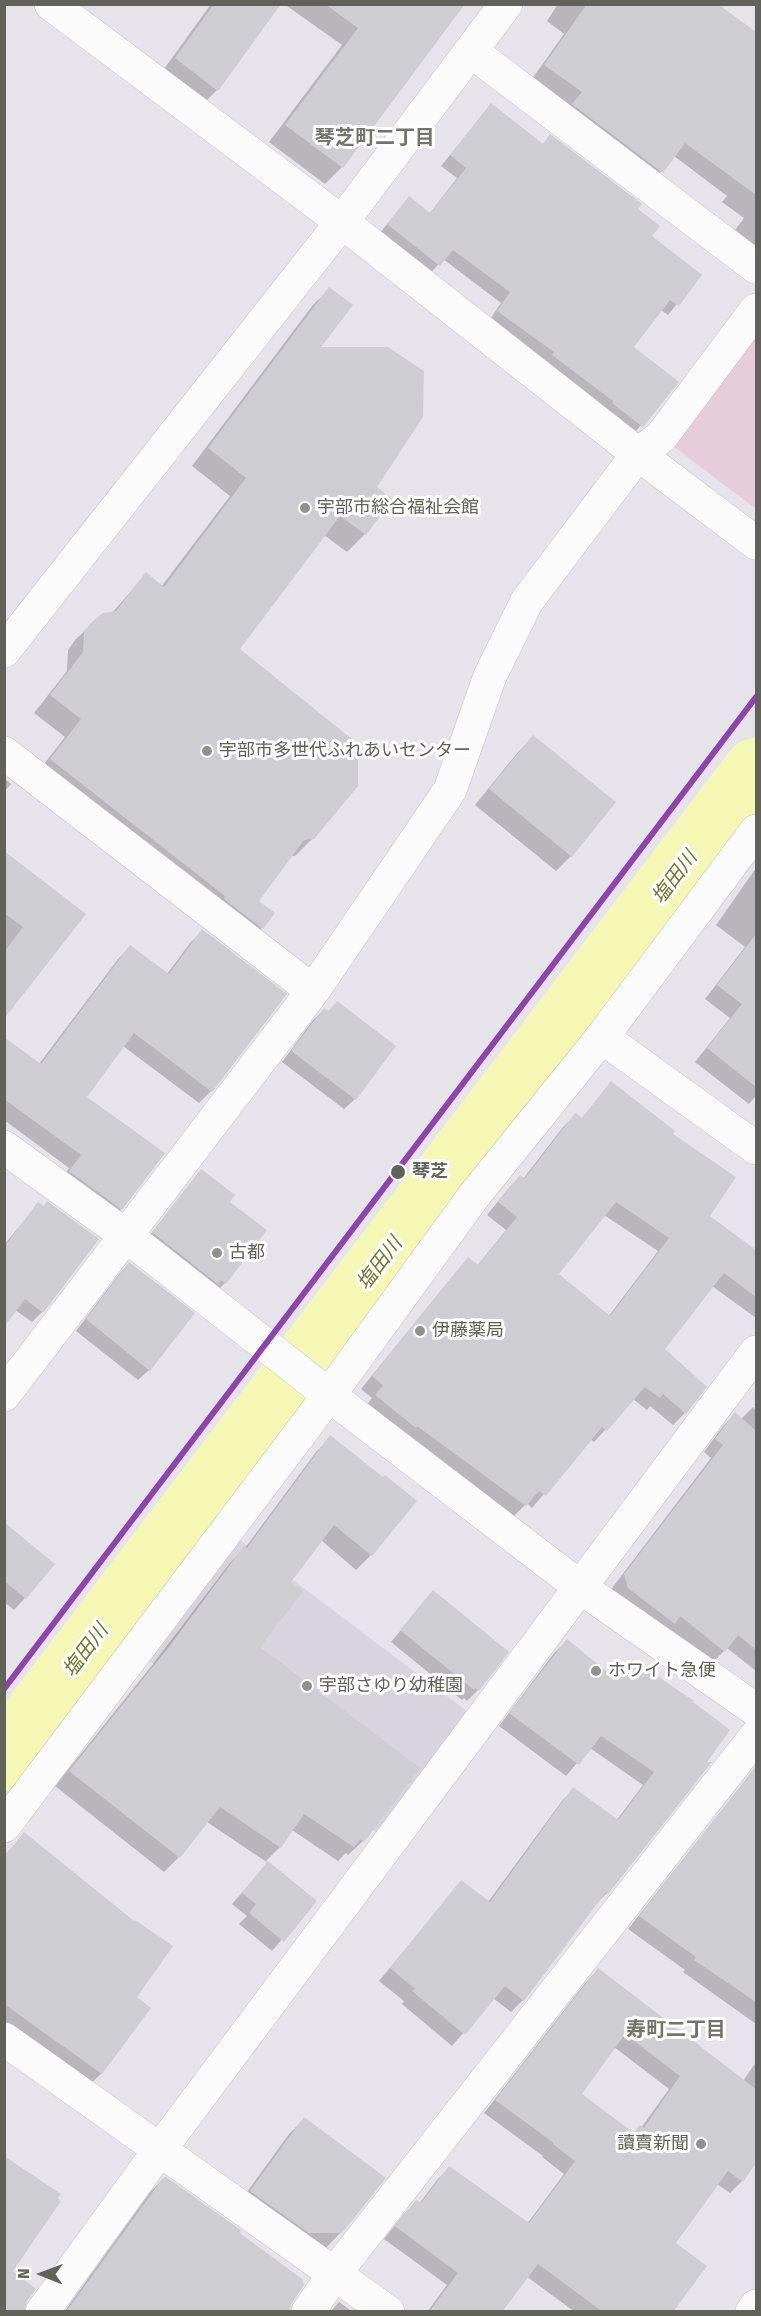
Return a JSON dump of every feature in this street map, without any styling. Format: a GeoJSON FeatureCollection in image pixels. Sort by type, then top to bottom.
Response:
{"type":"FeatureCollection","features":[{"type":"Feature","properties":{"kind":"street"},"geometry":{"type":"LineString","coordinates":[[51,4],[342,222],[638,454],[756,543]]}},
{"type":"Feature","properties":{"kind":"street"},"geometry":{"type":"LineString","coordinates":[[4,651],[342,222],[506,4]]}},
{"type":"Feature","properties":{"kind":"street"},"geometry":{"type":"LineString","coordinates":[[471,51],[756,267]]}},
{"type":"Feature","properties":{"kind":"street"},"geometry":{"type":"LineString","coordinates":[[4,1395],[128,1236],[313,991],[450,790],[490,675],[527,601],[638,454],[662,437],[756,310]]}},
{"type":"Feature","properties":{"kind":"street"},"geometry":{"type":"LineString","coordinates":[[4,753],[313,991]]}},
{"type":"Feature","properties":{"kind":"street"},"geometry":{"type":"LineString","coordinates":[[4,1826],[325,1392],[473,1197],[602,1037],[756,831]]}},
{"type":"Feature","properties":{"kind":"street"},"geometry":{"type":"LineString","coordinates":[[602,1037],[756,1148]]}},
{"type":"Feature","properties":{"kind":"street"},"geometry":{"type":"LineString","coordinates":[[4,1148],[128,1236],[325,1392],[580,1587],[756,1710]]}},
{"type":"Feature","properties":{"kind":"street"},"geometry":{"type":"LineString","coordinates":[[42,2312],[161,2148],[756,1352]]}},
{"type":"Feature","properties":{"kind":"street"},"geometry":{"type":"LineString","coordinates":[[308,2312],[335,2273],[756,1736]]}},
{"type":"Feature","properties":{"kind":"street"},"geometry":{"type":"LineString","coordinates":[[4,2039],[161,2148],[388,2312]]}},
{"type":"Feature","properties":{"kind":"street"},"geometry":{"type":"LineString","coordinates":[[752,2312],[756,2306]]}},
{"type":"Feature","properties":{"kind":"shaded area"},"geometry":{"type":"Polygon","coordinates":[[[756,332],[756,509],[672,445],[756,332]]]}},
{"type":"Feature","properties":{"kind":"shaded area","name":"宇部さゆり幼稚園"},"geometry":{"type":"Polygon","coordinates":[[[237,1538],[468,1712],[378,1834],[147,1659],[237,1538]]]}},
{"type":"Feature","properties":{"kind":"building"},"geometry":{"type":"Polygon","coordinates":[[[214,4],[281,4],[218,91],[175,58],[214,4]]]}},
{"type":"Feature","properties":{"kind":"building"},"geometry":{"type":"Polygon","coordinates":[[[325,4],[465,4],[343,168],[285,125],[358,28],[325,4]]]}},
{"type":"Feature","properties":{"kind":"building"},"geometry":{"type":"Polygon","coordinates":[[[587,4],[718,4],[756,32],[756,195],[685,143],[663,173],[572,104],[582,92],[544,65],[587,4]]]}},
{"type":"Feature","properties":{"kind":"building"},"geometry":{"type":"Polygon","coordinates":[[[491,103],[543,144],[550,134],[642,204],[638,209],[660,226],[652,236],[702,275],[679,306],[670,300],[634,347],[679,382],[643,427],[552,355],[554,352],[497,311],[510,292],[453,250],[440,266],[387,224],[409,196],[430,213],[466,168],[450,155],[491,103]]]}},
{"type":"Feature","properties":{"kind":"building"},"geometry":{"type":"Polygon","coordinates":[[[329,287],[353,305],[321,347],[388,347],[424,371],[423,417],[377,487],[393,499],[366,535],[340,516],[240,649],[358,744],[358,786],[314,839],[304,840],[259,901],[275,913],[263,929],[224,899],[225,896],[50,759],[81,719],[50,695],[83,652],[84,631],[93,621],[103,613],[116,611],[146,572],[164,587],[246,478],[208,448],[329,287]]]}},
{"type":"Feature","properties":{"kind":"building"},"geometry":{"type":"Polygon","coordinates":[[[533,735],[616,802],[572,857],[489,789],[533,735]]]}},
{"type":"Feature","properties":{"kind":"building"},"geometry":{"type":"Polygon","coordinates":[[[4,851],[86,914],[4,1019],[5,951],[23,927],[4,913],[4,851]]]}},
{"type":"Feature","properties":{"kind":"building"},"geometry":{"type":"Polygon","coordinates":[[[202,929],[287,994],[212,1092],[134,1033],[87,1097],[165,1153],[122,1210],[69,1171],[81,1155],[4,1099],[4,1037],[41,1064],[130,945],[169,974],[202,929]]]}},
{"type":"Feature","properties":{"kind":"building"},"geometry":{"type":"Polygon","coordinates":[[[756,934],[756,1087],[707,1048],[742,1004],[717,985],[756,934]]]}},
{"type":"Feature","properties":{"kind":"building"},"geometry":{"type":"Polygon","coordinates":[[[337,1001],[396,1046],[356,1100],[291,1051],[324,1008],[329,1011],[337,1001]]]}},
{"type":"Feature","properties":{"kind":"building"},"geometry":{"type":"Polygon","coordinates":[[[611,1081],[675,1131],[673,1134],[736,1177],[710,1216],[756,1250],[756,1297],[724,1273],[665,1349],[707,1387],[686,1414],[663,1394],[660,1398],[645,1387],[607,1431],[602,1427],[546,1496],[539,1491],[526,1506],[417,1426],[416,1428],[375,1395],[383,1385],[372,1376],[468,1257],[478,1265],[517,1217],[498,1202],[520,1175],[525,1178],[575,1113],[582,1118],[611,1081]],[[616,1202],[559,1274],[610,1316],[669,1238],[616,1202]]]}},
{"type":"Feature","properties":{"kind":"building"},"geometry":{"type":"Polygon","coordinates":[[[201,1169],[235,1195],[230,1202],[267,1230],[226,1284],[221,1280],[218,1284],[152,1232],[201,1169]]]}},
{"type":"Feature","properties":{"kind":"building"},"geometry":{"type":"Polygon","coordinates":[[[47,1201],[99,1239],[43,1313],[25,1299],[4,1327],[4,1247],[38,1202],[44,1206],[47,1201]]]}},
{"type":"Feature","properties":{"kind":"building"},"geometry":{"type":"Polygon","coordinates":[[[129,1262],[195,1313],[150,1371],[86,1319],[129,1262]]]}},
{"type":"Feature","properties":{"kind":"building"},"geometry":{"type":"Polygon","coordinates":[[[735,1412],[756,1431],[756,1650],[738,1635],[725,1652],[680,1616],[675,1624],[628,1588],[624,1574],[723,1445],[715,1439],[735,1412]]]}},
{"type":"Feature","properties":{"kind":"building"},"geometry":{"type":"Polygon","coordinates":[[[330,1435],[417,1501],[372,1556],[334,1525],[291,1582],[303,1591],[260,1647],[420,1768],[364,1842],[360,1839],[354,1847],[304,1814],[281,1848],[220,1807],[180,1858],[69,1771],[168,1648],[244,1546],[247,1548],[330,1435]]]}},
{"type":"Feature","properties":{"kind":"building"},"geometry":{"type":"Polygon","coordinates":[[[4,1522],[55,1564],[26,1599],[4,1581],[4,1522]]]}},
{"type":"Feature","properties":{"kind":"building"},"geometry":{"type":"Polygon","coordinates":[[[433,1590],[509,1652],[479,1691],[475,1688],[474,1690],[400,1630],[433,1590]]]}},
{"type":"Feature","properties":{"kind":"building"},"geometry":{"type":"Polygon","coordinates":[[[567,1639],[616,1679],[632,1659],[694,1701],[730,1730],[707,1762],[712,1762],[608,1894],[606,1892],[524,2001],[505,1986],[465,2035],[412,1991],[415,1989],[390,1968],[461,1880],[490,1902],[573,1787],[618,1820],[654,1772],[601,1736],[579,1765],[509,1713],[567,1639]]]}},
{"type":"Feature","properties":{"kind":"building"},"geometry":{"type":"Polygon","coordinates":[[[756,1766],[756,2002],[694,1960],[696,1957],[639,1916],[756,1766]]]}},
{"type":"Feature","properties":{"kind":"building"},"geometry":{"type":"Polygon","coordinates":[[[24,1832],[134,1921],[173,1946],[137,1997],[151,2008],[102,2074],[4,2004],[4,1857],[24,1832]]]}},
{"type":"Feature","properties":{"kind":"building"},"geometry":{"type":"Polygon","coordinates":[[[268,1861],[317,1901],[284,1942],[249,1913],[256,1904],[242,1893],[268,1861]]]}},
{"type":"Feature","properties":{"kind":"building"},"geometry":{"type":"Polygon","coordinates":[[[598,1968],[756,2089],[756,2163],[743,2182],[728,2171],[676,2243],[707,2266],[673,2312],[603,2312],[538,2264],[502,2312],[429,2312],[458,2273],[395,2226],[416,2200],[421,2203],[449,2166],[529,2223],[575,2161],[495,2100],[598,1968]],[[625,2034],[582,2094],[634,2133],[639,2125],[644,2128],[680,2076],[625,2034]]]}},
{"type":"Feature","properties":{"kind":"building"},"geometry":{"type":"Polygon","coordinates":[[[304,2117],[386,2178],[342,2233],[309,2233],[250,2191],[304,2117]]]}},
{"type":"Feature","properties":{"kind":"building"},"geometry":{"type":"Polygon","coordinates":[[[4,2156],[61,2194],[58,2198],[61,2201],[13,2271],[36,2289],[27,2301],[24,2312],[4,2312],[4,2156]]]}},
{"type":"Feature","properties":{"kind":"building"},"geometry":{"type":"Polygon","coordinates":[[[166,2177],[242,2231],[237,2231],[302,2279],[304,2285],[293,2301],[289,2312],[66,2312],[163,2178],[166,2177]]]}},
{"type":"Feature","properties":{"kind":"waterway","name":"塩田川"},"geometry":{"type":"LineString","coordinates":[[4,1758],[756,771]]}},
{"type":"Feature","properties":{"kind":"transit line"},"geometry":{"type":"LineString","coordinates":[[4,1689],[756,697]]}},
{"type":"Feature","properties":{"kind":"place","name":"宇部市総合福祉会館"},"geometry":{"type":"Point","coordinates":[305,508]}},
{"type":"Feature","properties":{"kind":"place","name":"宇部市多世代ふれあいセンター"},"geometry":{"type":"Point","coordinates":[207,751]}},
{"type":"Feature","properties":{"kind":"place","name":"琴芝"},"geometry":{"type":"Point","coordinates":[398,1172]}},
{"type":"Feature","properties":{"kind":"place","name":"古都"},"geometry":{"type":"Point","coordinates":[217,1253]}},
{"type":"Feature","properties":{"kind":"place","name":"伊藤薬局"},"geometry":{"type":"Point","coordinates":[420,1331]}},
{"type":"Feature","properties":{"kind":"place","name":"ホワイト急便"},"geometry":{"type":"Point","coordinates":[596,1671]}},
{"type":"Feature","properties":{"kind":"place","name":"宇部さゆり幼稚園"},"geometry":{"type":"Point","coordinates":[307,1686]}},
{"type":"Feature","properties":{"kind":"place","name":"讀賣新聞"},"geometry":{"type":"Point","coordinates":[701,2144]}},
{"type":"Feature","properties":{"kind":"district","name":"琴芝町二丁目"},"geometry":{"type":"Point","coordinates":[375,138]}},
{"type":"Feature","properties":{"kind":"district","name":"寿町二丁目"},"geometry":{"type":"Point","coordinates":[676,2030]}}]}
